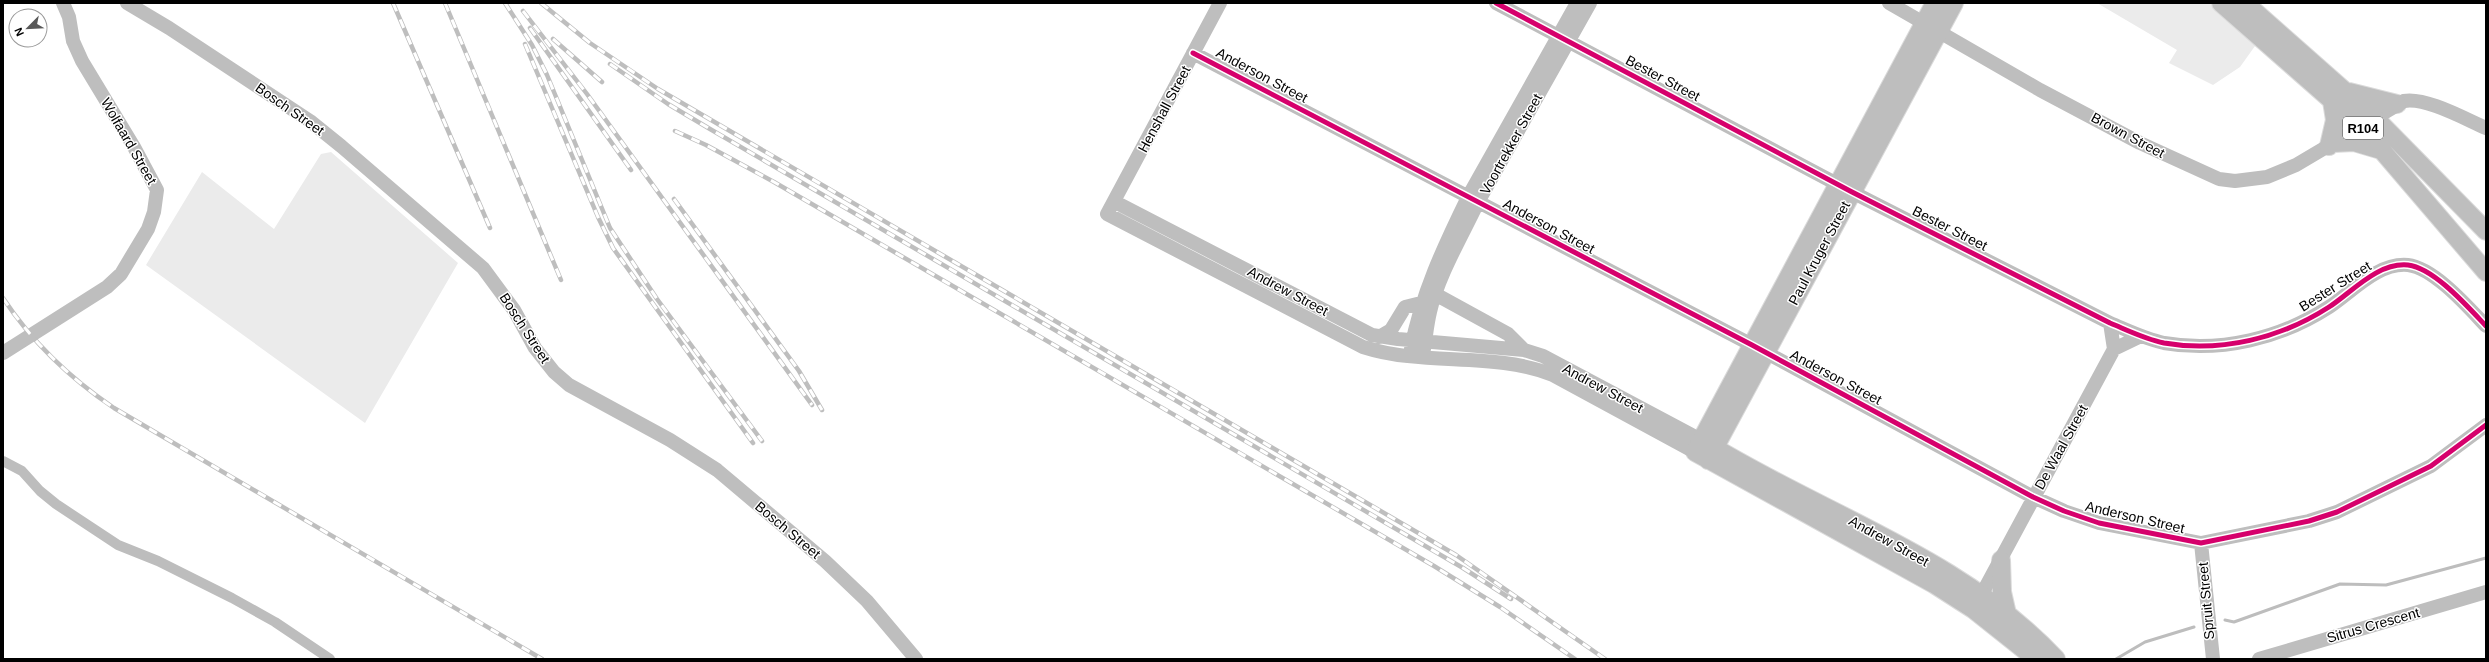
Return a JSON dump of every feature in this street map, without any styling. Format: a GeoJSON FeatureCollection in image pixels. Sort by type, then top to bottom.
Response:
{"type":"FeatureCollection","features":[{"type":"Feature","properties":{"kind":"main road","name":"Paul Kruger Street"},"geometry":{"type":"LineString","coordinates":[[1932,27],[1935,3]]}},
{"type":"Feature","properties":{"kind":"main road","name":"Paul Kruger Street"},"geometry":{"type":"LineString","coordinates":[[1705,450],[1932,27],[1954,3]]}},
{"type":"Feature","properties":{"kind":"main road","name":"R104"},"geometry":{"type":"LineString","coordinates":[[2221,3],[2338,96],[2367,121],[2398,141],[2486,231]]}},
{"type":"Feature","properties":{"kind":"main road","name":"R104"},"geometry":{"type":"LineString","coordinates":[[2245,3],[2338,96]]}},
{"type":"Feature","properties":{"kind":"main road"},"geometry":{"type":"LineString","coordinates":[[2382,151],[2354,142],[2331,145],[2338,96],[2398,103],[2396,124],[2398,141]]}},
{"type":"Feature","properties":{"kind":"main road","name":"R104"},"geometry":{"type":"LineString","coordinates":[[2367,121],[2382,151],[2486,272]]}},
{"type":"Feature","properties":{"kind":"main road","name":"Andrew Street"},"geometry":{"type":"LineString","coordinates":[[1705,450],[1844,533],[1977,602],[2007,614],[2041,642],[2056,659]]}},
{"type":"Feature","properties":{"kind":"main road"},"geometry":{"type":"LineString","coordinates":[[2001,560],[2002,592],[2007,614]]}},
{"type":"Feature","properties":{"kind":"main road","name":"Andrew Street"},"geometry":{"type":"LineString","coordinates":[[1977,602],[2036,659]]}},
{"type":"Feature","properties":{"kind":"street","name":"Wolfaard Street"},"geometry":{"type":"LineString","coordinates":[[3,353],[107,287],[121,274],[148,229],[154,212],[157,190],[151,176],[82,62],[73,40],[69,18],[63,3]]}},
{"type":"Feature","properties":{"kind":"street","name":"Wolfaard Street"},"geometry":{"type":"LineString","coordinates":[[69,18],[72,3]]}},
{"type":"Feature","properties":{"kind":"street","name":"Bosch Street"},"geometry":{"type":"LineString","coordinates":[[127,3],[170,28],[310,121],[341,146],[483,268],[514,310],[536,348],[554,372],[569,385],[675,443],[717,470],[825,561],[858,592],[916,659]]}},
{"type":"Feature","properties":{"kind":"street","name":"Henshall Street"},"geometry":{"type":"LineString","coordinates":[[1107,214],[1115,202],[1220,3]]}},
{"type":"Feature","properties":{"kind":"street","name":"Bester Street"},"geometry":{"type":"LineString","coordinates":[[1496,3],[1845,188],[2110,323],[2141,336],[2164,342],[2193,346],[2219,346],[2251,340],[2284,330],[2328,308],[2374,275],[2390,267],[2408,265],[2420,269],[2453,292],[2486,326]]}},
{"type":"Feature","properties":{"kind":"street","name":"Voortrekker Street"},"geometry":{"type":"LineString","coordinates":[[1564,39],[1577,3]]}},
{"type":"Feature","properties":{"kind":"street","name":"Voortrekker Street"},"geometry":{"type":"LineString","coordinates":[[1416,358],[1419,340],[1421,303],[1473,200],[1564,39],[1590,3]]}},
{"type":"Feature","properties":{"kind":"street","name":"Brown Street"},"geometry":{"type":"LineString","coordinates":[[1889,3],[2040,90],[2140,142],[2219,179],[2235,181],[2267,177],[2296,165],[2398,103]]}},
{"type":"Feature","properties":{"kind":"street","name":"Anderson Street"},"geometry":{"type":"LineString","coordinates":[[1193,53],[1759,349],[2033,497],[2064,511],[2099,523],[2201,543],[2309,521],[2337,512],[2431,466],[2486,425]]}},
{"type":"Feature","properties":{"kind":"street"},"geometry":{"type":"LineString","coordinates":[[2398,103],[2416,100],[2486,128]]}},
{"type":"Feature","properties":{"kind":"street","name":"Voortrekker Street"},"geometry":{"type":"LineString","coordinates":[[1419,340],[1435,294],[1473,200]]}},
{"type":"Feature","properties":{"kind":"street","name":"Andrew Street"},"geometry":{"type":"LineString","coordinates":[[1115,202],[1359,329],[1379,337],[1524,350],[1543,356],[1705,450]]}},
{"type":"Feature","properties":{"kind":"street","name":"Andrew Street"},"geometry":{"type":"LineString","coordinates":[[1107,214],[1363,346],[1387,354],[1416,358],[1517,364],[1535,368],[1553,375],[1705,450]]}},
{"type":"Feature","properties":{"kind":"street"},"geometry":{"type":"LineString","coordinates":[[1435,294],[1508,334],[1524,350]]}},
{"type":"Feature","properties":{"kind":"street"},"geometry":{"type":"LineString","coordinates":[[1379,337],[1394,327],[1405,307],[1421,303]]}},
{"type":"Feature","properties":{"kind":"street"},"geometry":{"type":"LineString","coordinates":[[2110,323],[2114,349],[2141,336]]}},
{"type":"Feature","properties":{"kind":"street","name":"De Waal Street"},"geometry":{"type":"LineString","coordinates":[[1977,602],[2114,349]]}},
{"type":"Feature","properties":{"kind":"street","name":"Spruit Street"},"geometry":{"type":"LineString","coordinates":[[2201,543],[2213,659]]}},
{"type":"Feature","properties":{"kind":"street","name":"Sitrus Crescent"},"geometry":{"type":"LineString","coordinates":[[2259,659],[2486,592]]}},
{"type":"Feature","properties":{"kind":"shaded area"},"geometry":{"type":"Polygon","coordinates":[[[2097,3],[2218,3],[2260,39],[2240,67],[2213,85],[2169,63],[2177,50],[2097,3]]]}},
{"type":"Feature","properties":{"kind":"shaded area"},"geometry":{"type":"Polygon","coordinates":[[[331,152],[458,263],[365,423],[146,265],[202,172],[274,229],[321,154],[331,152]]]}},
{"type":"Feature","properties":{"kind":"waterway"},"geometry":{"type":"LineString","coordinates":[[3,461],[22,471],[40,491],[56,504],[118,545],[158,561],[232,598],[275,622],[330,659]]}},
{"type":"Feature","properties":{"kind":"waterway"},"geometry":{"type":"LineString","coordinates":[[2225,620],[2234,622],[2340,584],[2386,585],[2486,558]]}},
{"type":"Feature","properties":{"kind":"waterway"},"geometry":{"type":"LineString","coordinates":[[2116,659],[2145,642],[2194,627]]}},
{"type":"Feature","properties":{"kind":"railway"},"geometry":{"type":"LineString","coordinates":[[393,3],[490,228]]}},
{"type":"Feature","properties":{"kind":"railway"},"geometry":{"type":"LineString","coordinates":[[445,3],[561,280]]}},
{"type":"Feature","properties":{"kind":"railway"},"geometry":{"type":"LineString","coordinates":[[505,3],[532,45],[547,75],[610,228],[657,299],[762,441]]}},
{"type":"Feature","properties":{"kind":"railway"},"geometry":{"type":"LineString","coordinates":[[541,3],[590,43],[658,89],[1456,555],[1605,659]]}},
{"type":"Feature","properties":{"kind":"railway"},"geometry":{"type":"LineString","coordinates":[[523,11],[587,94],[812,405]]}},
{"type":"Feature","properties":{"kind":"railway"},"geometry":{"type":"LineString","coordinates":[[530,28],[631,170]]}},
{"type":"Feature","properties":{"kind":"railway"},"geometry":{"type":"LineString","coordinates":[[553,39],[602,82]]}},
{"type":"Feature","properties":{"kind":"railway"},"geometry":{"type":"LineString","coordinates":[[525,44],[598,217],[613,248],[753,443]]}},
{"type":"Feature","properties":{"kind":"railway"},"geometry":{"type":"LineString","coordinates":[[610,64],[668,104],[710,129],[1463,568],[1511,599]]}},
{"type":"Feature","properties":{"kind":"railway"},"geometry":{"type":"LineString","coordinates":[[675,131],[706,145],[774,182],[1434,566],[1500,607],[1575,659]]}},
{"type":"Feature","properties":{"kind":"railway"},"geometry":{"type":"LineString","coordinates":[[674,199],[799,371],[822,410]]}},
{"type":"Feature","properties":{"kind":"railway"},"geometry":{"type":"LineString","coordinates":[[3,298],[27,330],[53,359],[83,385],[114,408],[542,659]]}},
{"type":"Feature","properties":{"kind":"cycle path"},"geometry":{"type":"LineString","coordinates":[[1496,3],[1852,192],[2110,323],[2150,339],[2185,346],[2207,346],[2229,344],[2271,335],[2310,318],[2329,307],[2366,279],[2386,268],[2397,265],[2408,265],[2429,273],[2450,290],[2486,326]]}},
{"type":"Feature","properties":{"kind":"cycle path"},"geometry":{"type":"LineString","coordinates":[[1193,53],[1752,345],[2033,497],[2064,511],[2099,523],[2201,543],[2309,521],[2337,512],[2431,466],[2486,425]]}}]}
